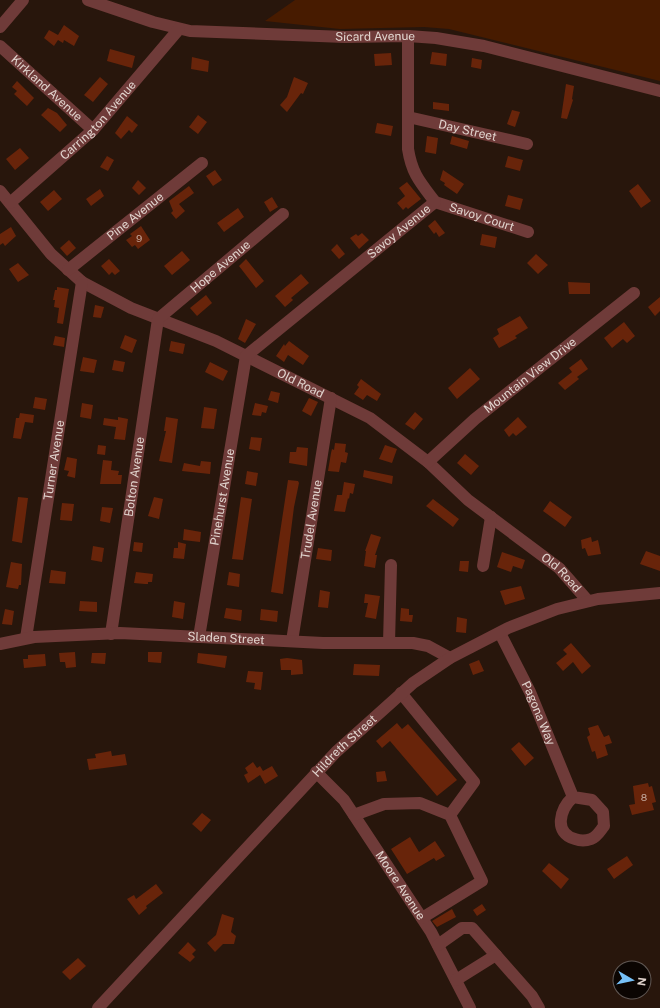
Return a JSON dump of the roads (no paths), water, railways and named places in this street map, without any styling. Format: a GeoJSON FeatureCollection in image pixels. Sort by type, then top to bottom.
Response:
{"type":"FeatureCollection","features":[{"type":"Feature","properties":{"kind":"street"},"geometry":{"type":"LineString","coordinates":[[0,27],[23,0]]}},
{"type":"Feature","properties":{"kind":"street","name":"Sicard Avenue"},"geometry":{"type":"LineString","coordinates":[[88,0],[179,29],[202,32],[345,37],[408,36],[436,38],[484,46],[660,91]]}},
{"type":"Feature","properties":{"kind":"street","name":"Carrington Avenue"},"geometry":{"type":"LineString","coordinates":[[10,203],[94,130],[179,29]]}},
{"type":"Feature","properties":{"kind":"street","name":"Savoy Avenue"},"geometry":{"type":"LineString","coordinates":[[246,356],[436,202],[423,186],[411,167],[408,149],[408,36]]}},
{"type":"Feature","properties":{"kind":"street","name":"Kirkland Avenue"},"geometry":{"type":"LineString","coordinates":[[0,46],[94,130]]}},
{"type":"Feature","properties":{"kind":"street","name":"Day Street"},"geometry":{"type":"LineString","coordinates":[[408,117],[527,144]]}},
{"type":"Feature","properties":{"kind":"street","name":"Pine Avenue"},"geometry":{"type":"LineString","coordinates":[[68,270],[202,163]]}},
{"type":"Feature","properties":{"kind":"street","name":"Old Road"},"geometry":{"type":"LineString","coordinates":[[0,191],[51,254],[82,282],[131,308],[216,342],[246,356],[370,418],[428,462],[459,493],[559,568],[588,601]]}},
{"type":"Feature","properties":{"kind":"street","name":"Savoy Court"},"geometry":{"type":"LineString","coordinates":[[436,202],[528,232]]}},
{"type":"Feature","properties":{"kind":"street","name":"Hope Avenue"},"geometry":{"type":"LineString","coordinates":[[158,319],[283,214]]}},
{"type":"Feature","properties":{"kind":"street","name":"Turner Avenue"},"geometry":{"type":"LineString","coordinates":[[26,638],[82,282]]}},
{"type":"Feature","properties":{"kind":"street","name":"Mountain View Drive"},"geometry":{"type":"LineString","coordinates":[[428,462],[475,420],[634,293]]}},
{"type":"Feature","properties":{"kind":"street","name":"Bolton Avenue"},"geometry":{"type":"LineString","coordinates":[[111,634],[158,319]]}},
{"type":"Feature","properties":{"kind":"street","name":"Pinehurst Avenue"},"geometry":{"type":"LineString","coordinates":[[199,637],[246,356]]}},
{"type":"Feature","properties":{"kind":"street","name":"Trudel Avenue"},"geometry":{"type":"LineString","coordinates":[[292,641],[331,398]]}},
{"type":"Feature","properties":{"kind":"street"},"geometry":{"type":"LineString","coordinates":[[483,566],[491,517]]}},
{"type":"Feature","properties":{"kind":"street"},"geometry":{"type":"LineString","coordinates":[[390,643],[391,565]]}},
{"type":"Feature","properties":{"kind":"street","name":"Hildreth Street"},"geometry":{"type":"LineString","coordinates":[[98,1008],[316,772],[351,737],[413,683],[450,658],[500,632],[557,609],[588,601],[633,594],[660,593]]}},
{"type":"Feature","properties":{"kind":"street","name":"Pagona Way"},"geometry":{"type":"LineString","coordinates":[[500,632],[530,692],[573,797]]}},
{"type":"Feature","properties":{"kind":"street","name":"Sladen Street"},"geometry":{"type":"LineString","coordinates":[[0,644],[26,638],[111,634],[292,641],[413,643],[428,646],[450,658]]}},
{"type":"Feature","properties":{"kind":"street"},"geometry":{"type":"LineString","coordinates":[[401,693],[474,782],[450,815]]}},
{"type":"Feature","properties":{"kind":"street","name":"Moore Avenue"},"geometry":{"type":"LineString","coordinates":[[316,772],[344,800],[422,918],[438,945],[470,1008]]}},
{"type":"Feature","properties":{"kind":"street"},"geometry":{"type":"LineString","coordinates":[[354,815],[384,804],[420,803],[450,815],[482,881],[422,918]]}},
{"type":"Feature","properties":{"kind":"street"},"geometry":{"type":"LineString","coordinates":[[438,945],[462,928],[472,928],[532,996],[539,1008]]}},
{"type":"Feature","properties":{"kind":"street"},"geometry":{"type":"LineString","coordinates":[[456,980],[496,954]]}}]}
